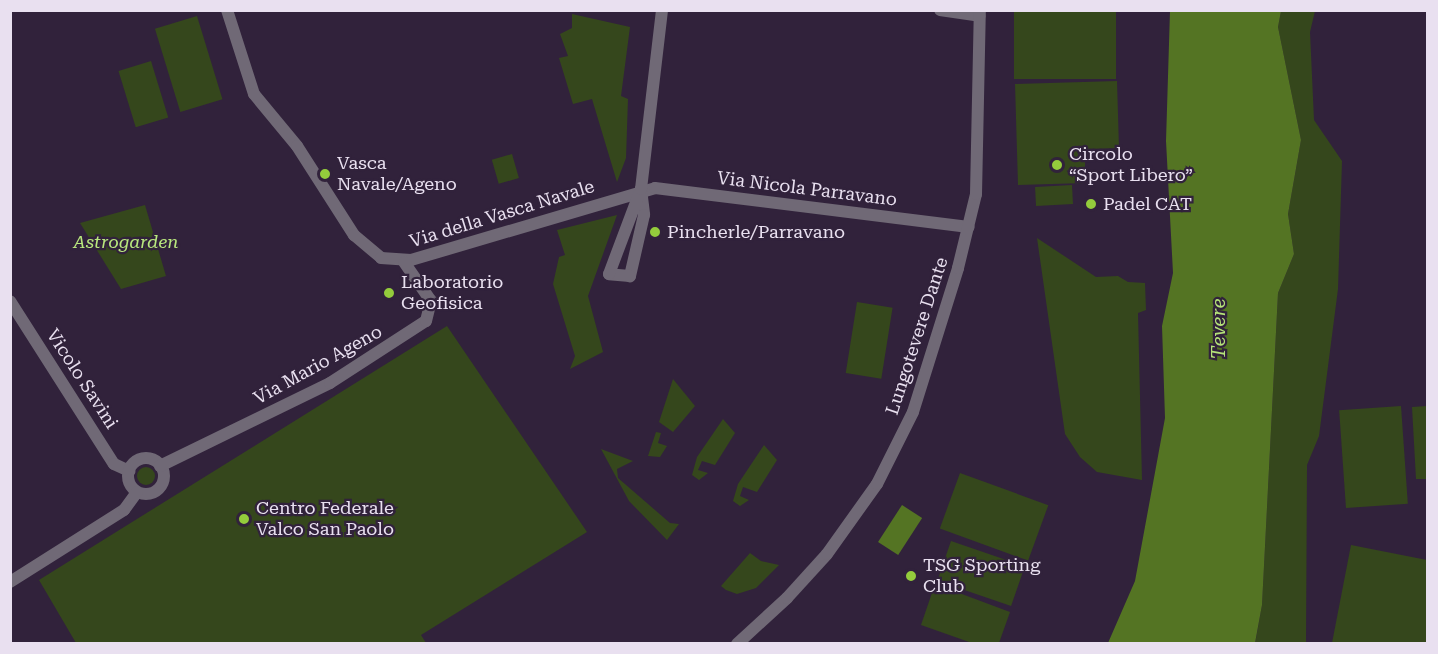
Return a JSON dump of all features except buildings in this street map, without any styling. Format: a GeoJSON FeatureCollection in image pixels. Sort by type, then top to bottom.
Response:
{"type":"FeatureCollection","features":[{"type":"Feature","properties":{"kind":"street","name":"Via della Vasca Navale"},"geometry":{"type":"LineString","coordinates":[[227,10],[254,94],[297,146],[361,243],[381,258],[404,262],[641,189]]}},
{"type":"Feature","properties":{"kind":"street"},"geometry":{"type":"LineString","coordinates":[[641,189],[609,274],[630,276],[644,215],[641,189],[662,10]]}},
{"type":"Feature","properties":{"kind":"street","name":"Lungotevere Dante"},"geometry":{"type":"LineString","coordinates":[[737,644],[814,571],[885,471],[926,379],[969,227],[979,170],[980,13],[940,10]]}},
{"type":"Feature","properties":{"kind":"street","name":"Via Nicola Parravano"},"geometry":{"type":"LineString","coordinates":[[641,189],[655,188],[969,227]]}},
{"type":"Feature","properties":{"kind":"street","name":"Via Mario Ageno"},"geometry":{"type":"LineString","coordinates":[[160,465],[330,383],[426,321],[431,301],[404,262]]}},
{"type":"Feature","properties":{"kind":"street","name":"Vicolo Savini"},"geometry":{"type":"LineString","coordinates":[[10,301],[114,464],[129,471]]}},
{"type":"Feature","properties":{"kind":"street"},"geometry":{"type":"LineString","coordinates":[[140,459],[151,459],[160,465],[164,477],[159,488],[149,494],[137,492],[129,482],[129,471],[140,459]]}},
{"type":"Feature","properties":{"kind":"street"},"geometry":{"type":"LineString","coordinates":[[10,582],[124,510],[137,492]]}},
{"type":"Feature","properties":{"kind":"green space"},"geometry":{"type":"Polygon","coordinates":[[[1014,11],[1116,11],[1116,79],[1014,79],[1014,11]]]}},
{"type":"Feature","properties":{"kind":"green space"},"geometry":{"type":"Polygon","coordinates":[[[1281,11],[1315,11],[1310,32],[1314,120],[1342,161],[1338,289],[1319,436],[1307,465],[1306,643],[1255,644],[1262,605],[1278,293],[1294,254],[1288,214],[1301,140],[1278,27],[1281,11]]]}},
{"type":"Feature","properties":{"kind":"green space"},"geometry":{"type":"Polygon","coordinates":[[[572,14],[630,27],[621,96],[628,99],[626,158],[617,182],[592,99],[573,104],[559,58],[568,56],[560,34],[572,28],[572,14]]]}},
{"type":"Feature","properties":{"kind":"green space"},"geometry":{"type":"Polygon","coordinates":[[[197,16],[222,99],[180,112],[155,29],[197,16]]]}},
{"type":"Feature","properties":{"kind":"green space"},"geometry":{"type":"Polygon","coordinates":[[[151,61],[168,117],[136,127],[118,71],[151,61]]]}},
{"type":"Feature","properties":{"kind":"green space"},"geometry":{"type":"Polygon","coordinates":[[[1117,81],[1119,148],[1085,149],[1085,183],[1018,185],[1015,84],[1117,81]]]}},
{"type":"Feature","properties":{"kind":"green space"},"geometry":{"type":"Polygon","coordinates":[[[512,154],[519,178],[499,184],[492,160],[512,154]]]}},
{"type":"Feature","properties":{"kind":"green space"},"geometry":{"type":"Polygon","coordinates":[[[1072,185],[1073,204],[1036,206],[1035,187],[1072,185]]]}},
{"type":"Feature","properties":{"kind":"green space","name":"Astrogarden"},"geometry":{"type":"Polygon","coordinates":[[[145,205],[166,276],[121,289],[80,223],[145,205]]]}},
{"type":"Feature","properties":{"kind":"green space"},"geometry":{"type":"Polygon","coordinates":[[[617,215],[588,296],[603,352],[570,369],[575,356],[553,284],[559,257],[565,255],[557,230],[617,215]]]}},
{"type":"Feature","properties":{"kind":"green space"},"geometry":{"type":"Polygon","coordinates":[[[1037,238],[1096,277],[1118,276],[1128,282],[1145,283],[1146,310],[1138,313],[1142,480],[1097,472],[1080,457],[1065,434],[1037,238]]]}},
{"type":"Feature","properties":{"kind":"green space"},"geometry":{"type":"Polygon","coordinates":[[[857,302],[893,308],[881,379],[846,373],[857,302]]]}},
{"type":"Feature","properties":{"kind":"green space"},"geometry":{"type":"Polygon","coordinates":[[[447,326],[587,532],[421,635],[426,643],[76,643],[39,580],[447,326]]]}},
{"type":"Feature","properties":{"kind":"green space"},"geometry":{"type":"Polygon","coordinates":[[[673,379],[695,406],[673,432],[659,422],[673,379]]]}},
{"type":"Feature","properties":{"kind":"green space"},"geometry":{"type":"Polygon","coordinates":[[[1401,406],[1408,504],[1346,508],[1339,410],[1401,406]]]}},
{"type":"Feature","properties":{"kind":"green space"},"geometry":{"type":"Polygon","coordinates":[[[1427,406],[1427,479],[1416,479],[1412,407],[1427,406]]]}},
{"type":"Feature","properties":{"kind":"green space"},"geometry":{"type":"Polygon","coordinates":[[[723,419],[735,433],[715,465],[702,461],[698,470],[708,473],[699,480],[692,475],[697,457],[723,419]]]}},
{"type":"Feature","properties":{"kind":"green space"},"geometry":{"type":"Polygon","coordinates":[[[656,432],[661,433],[658,443],[667,446],[660,457],[648,456],[656,432]]]}},
{"type":"Feature","properties":{"kind":"green space"},"geometry":{"type":"Polygon","coordinates":[[[764,445],[777,460],[757,492],[743,487],[740,496],[749,500],[740,506],[733,501],[738,484],[764,445]]]}},
{"type":"Feature","properties":{"kind":"green space"},"geometry":{"type":"Polygon","coordinates":[[[601,449],[633,461],[617,469],[618,478],[670,523],[679,524],[667,540],[629,501],[601,449]]]}},
{"type":"Feature","properties":{"kind":"green space"},"geometry":{"type":"Polygon","coordinates":[[[146,467],[152,470],[155,476],[152,482],[146,485],[140,482],[137,476],[140,470],[146,467]]]}},
{"type":"Feature","properties":{"kind":"green space"},"geometry":{"type":"Polygon","coordinates":[[[960,473],[1048,505],[1028,561],[940,528],[960,473]]]}},
{"type":"Feature","properties":{"kind":"green space"},"geometry":{"type":"Polygon","coordinates":[[[951,541],[1025,566],[1011,606],[937,581],[951,541]]]}},
{"type":"Feature","properties":{"kind":"green space"},"geometry":{"type":"Polygon","coordinates":[[[1351,545],[1427,560],[1427,643],[1332,643],[1351,545]]]}},
{"type":"Feature","properties":{"kind":"green space"},"geometry":{"type":"Polygon","coordinates":[[[750,553],[761,561],[779,565],[756,588],[737,594],[726,590],[721,586],[750,553]]]}},
{"type":"Feature","properties":{"kind":"green space"},"geometry":{"type":"Polygon","coordinates":[[[935,584],[1010,612],[999,643],[972,643],[921,625],[935,584]]]}},
{"type":"Feature","properties":{"kind":"water","name":"Tevere"},"geometry":{"type":"Polygon","coordinates":[[[1170,11],[1281,11],[1278,27],[1301,140],[1288,214],[1294,254],[1278,293],[1262,605],[1255,643],[1108,643],[1135,581],[1165,418],[1162,326],[1173,273],[1166,141],[1170,11]]]}},
{"type":"Feature","properties":{"kind":"water"},"geometry":{"type":"Polygon","coordinates":[[[902,505],[922,518],[898,555],[878,542],[902,505]]]}},
{"type":"Feature","properties":{"kind":"place","name":"Circolo “Sport Libero”"},"geometry":{"type":"Point","coordinates":[1057,165]}},
{"type":"Feature","properties":{"kind":"place","name":"Vasca Navale/Ageno"},"geometry":{"type":"Point","coordinates":[325,174]}},
{"type":"Feature","properties":{"kind":"place","name":"Padel CAT"},"geometry":{"type":"Point","coordinates":[1091,204]}},
{"type":"Feature","properties":{"kind":"place","name":"Pincherle/Parravano"},"geometry":{"type":"Point","coordinates":[655,232]}},
{"type":"Feature","properties":{"kind":"place","name":"Laboratorio Geofisica"},"geometry":{"type":"Point","coordinates":[389,293]}},
{"type":"Feature","properties":{"kind":"place","name":"Centro Federale Valco San Paolo"},"geometry":{"type":"Point","coordinates":[244,519]}},
{"type":"Feature","properties":{"kind":"place","name":"TSG Sporting Club"},"geometry":{"type":"Point","coordinates":[911,576]}}]}
